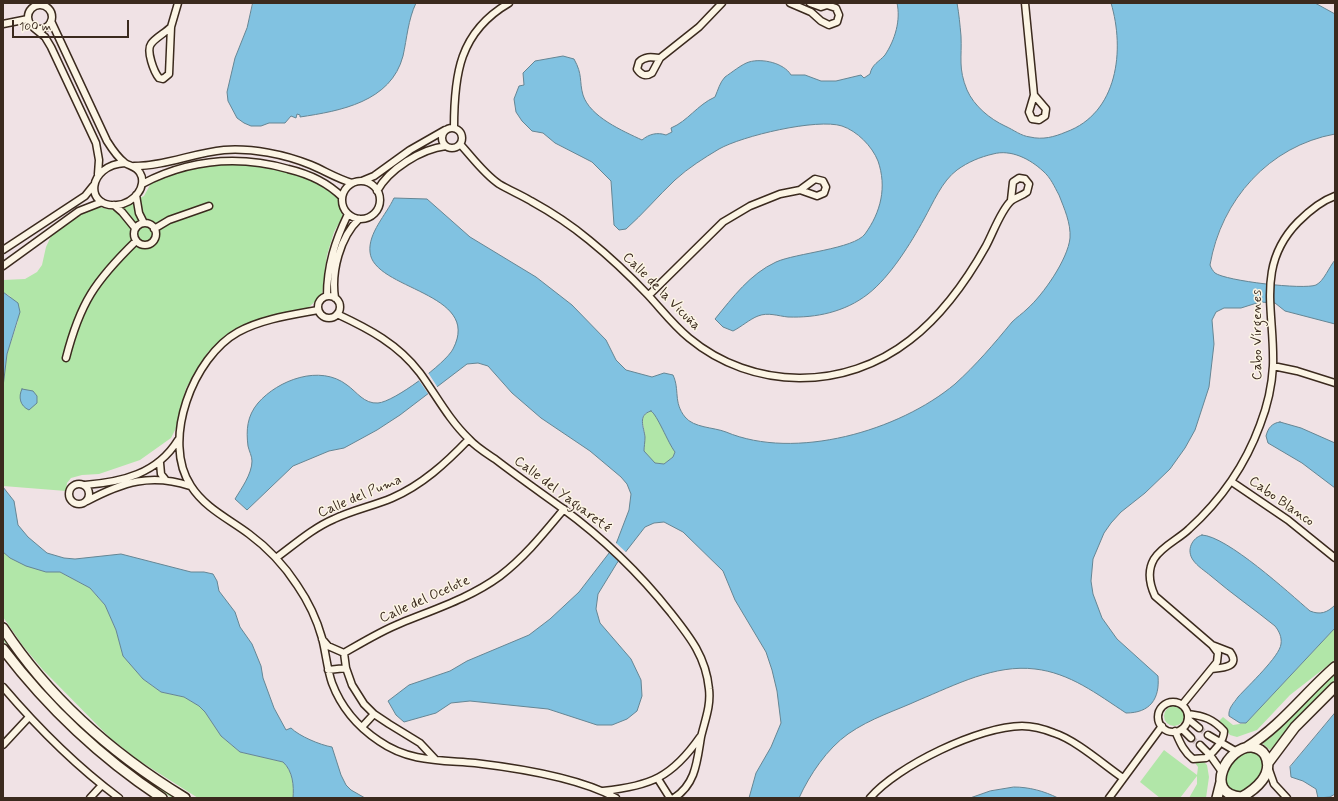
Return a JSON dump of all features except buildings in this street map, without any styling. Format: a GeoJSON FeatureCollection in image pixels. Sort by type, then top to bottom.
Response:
{"type":"FeatureCollection","features":[{"type":"Feature","properties":{"kind":"street"},"geometry":{"type":"LineString","coordinates":[[171,27],[152,42],[149,47],[156,74],[159,78],[163,78],[169,74],[171,27],[178,3]]}},
{"type":"Feature","properties":{"kind":"street"},"geometry":{"type":"LineString","coordinates":[[454,128],[455,86],[463,54],[478,29],[496,12],[509,3]]}},
{"type":"Feature","properties":{"kind":"street"},"geometry":{"type":"LineString","coordinates":[[660,58],[699,27],[722,3]]}},
{"type":"Feature","properties":{"kind":"street"},"geometry":{"type":"LineString","coordinates":[[790,3],[817,16],[821,21],[829,25],[836,22],[839,14],[836,8],[827,5],[818,9],[817,16]]}},
{"type":"Feature","properties":{"kind":"street"},"geometry":{"type":"LineString","coordinates":[[810,3],[821,7]]}},
{"type":"Feature","properties":{"kind":"street"},"geometry":{"type":"LineString","coordinates":[[1025,3],[1034,95]]}},
{"type":"Feature","properties":{"kind":"street"},"geometry":{"type":"LineString","coordinates":[[28,19],[32,9],[47,5],[51,13],[51,21],[107,141],[125,163]]}},
{"type":"Feature","properties":{"kind":"street"},"geometry":{"type":"LineString","coordinates":[[3,24],[28,19]]}},
{"type":"Feature","properties":{"kind":"street"},"geometry":{"type":"LineString","coordinates":[[3,250],[85,196],[93,186],[98,174],[99,160],[96,143],[51,47],[45,37],[34,28],[28,19]]}},
{"type":"Feature","properties":{"kind":"street"},"geometry":{"type":"LineString","coordinates":[[34,28],[44,28],[51,21]]}},
{"type":"Feature","properties":{"kind":"street"},"geometry":{"type":"LineString","coordinates":[[98,174],[113,164],[125,163],[133,166],[147,166],[209,152],[240,150],[288,158],[309,164],[342,180],[352,183],[374,176],[410,150],[445,130],[454,128],[461,133],[462,139],[460,144],[452,148],[446,146],[432,148],[389,175],[377,191]]}},
{"type":"Feature","properties":{"kind":"street"},"geometry":{"type":"LineString","coordinates":[[445,130],[442,138],[446,146]]}},
{"type":"Feature","properties":{"kind":"street","name":"Calle de la Vicuña"},"geometry":{"type":"LineString","coordinates":[[460,144],[499,184],[543,208],[588,239],[649,295],[673,324],[690,339],[707,351],[743,368],[761,374],[783,378],[802,378],[842,374],[862,368],[879,360],[911,339],[925,326],[965,279],[1011,200]]}},
{"type":"Feature","properties":{"kind":"street"},"geometry":{"type":"LineString","coordinates":[[3,266],[80,211],[102,202],[114,205],[126,203],[136,195],[142,184],[179,168],[213,162],[248,161],[268,163],[310,176],[329,185],[342,197]]}},
{"type":"Feature","properties":{"kind":"street"},"geometry":{"type":"LineString","coordinates":[[133,166],[140,173],[142,184]]}},
{"type":"Feature","properties":{"kind":"street"},"geometry":{"type":"LineString","coordinates":[[348,214],[336,240],[332,254],[326,296],[318,303],[318,310],[325,317],[332,318],[337,314],[340,307],[335,298],[334,281],[344,240],[352,226],[359,219],[370,216],[375,212],[379,202],[377,191],[373,186],[362,181]]}},
{"type":"Feature","properties":{"kind":"street"},"geometry":{"type":"LineString","coordinates":[[352,183],[344,191],[342,197],[344,209],[348,214],[359,219]]}},
{"type":"Feature","properties":{"kind":"street"},"geometry":{"type":"LineString","coordinates":[[93,186],[94,192],[102,202]]}},
{"type":"Feature","properties":{"kind":"street"},"geometry":{"type":"LineString","coordinates":[[649,295],[723,222],[765,199],[800,190]]}},
{"type":"Feature","properties":{"kind":"street"},"geometry":{"type":"LineString","coordinates":[[136,195],[139,213],[144,223]]}},
{"type":"Feature","properties":{"kind":"street","name":"Cabo Vírgenes"},"geometry":{"type":"LineString","coordinates":[[1212,669],[1230,666],[1234,658],[1230,652],[1212,645],[1155,596],[1151,588],[1150,571],[1155,557],[1201,518],[1232,482],[1241,467],[1260,425],[1266,405],[1273,366],[1270,312],[1270,280],[1272,266],[1279,250],[1293,227],[1315,207],[1335,196]]}},
{"type":"Feature","properties":{"kind":"street"},"geometry":{"type":"LineString","coordinates":[[114,205],[135,228]]}},
{"type":"Feature","properties":{"kind":"street"},"geometry":{"type":"LineString","coordinates":[[154,229],[169,220],[209,206]]}},
{"type":"Feature","properties":{"kind":"street"},"geometry":{"type":"LineString","coordinates":[[144,223],[150,224],[154,229],[156,236],[152,242],[142,245],[136,241],[133,235],[135,228],[144,223]]}},
{"type":"Feature","properties":{"kind":"street"},"geometry":{"type":"LineString","coordinates":[[66,358],[77,319],[86,301],[108,269],[136,241]]}},
{"type":"Feature","properties":{"kind":"street"},"geometry":{"type":"LineString","coordinates":[[326,296],[335,298]]}},
{"type":"Feature","properties":{"kind":"street","name":"Calle del Yaguareté"},"geometry":{"type":"LineString","coordinates":[[318,310],[266,320],[253,325],[234,335],[218,347],[204,364],[190,394],[182,418],[178,440],[190,486],[217,513],[248,533],[276,558],[291,576],[306,599],[322,638],[328,670],[342,702],[349,713],[362,727],[391,748],[410,756],[504,767],[542,774],[603,791],[616,798]]}},
{"type":"Feature","properties":{"kind":"street","name":"Calle del Yaguareté"},"geometry":{"type":"LineString","coordinates":[[337,314],[384,338],[398,349],[419,372],[436,397],[469,439],[564,509],[628,564],[663,603],[699,652],[705,664],[709,690],[708,712],[701,736],[693,777],[686,789],[674,798]]}},
{"type":"Feature","properties":{"kind":"street"},"geometry":{"type":"LineString","coordinates":[[1273,366],[1297,371],[1335,383]]}},
{"type":"Feature","properties":{"kind":"street","name":"Calle del Puma"},"geometry":{"type":"LineString","coordinates":[[276,558],[309,533],[333,519],[392,498],[422,482],[454,455],[469,439]]}},
{"type":"Feature","properties":{"kind":"street"},"geometry":{"type":"LineString","coordinates":[[178,440],[160,463],[143,472],[104,483],[85,486],[75,485],[70,490],[69,496],[72,502],[78,505],[100,494],[141,480],[165,479],[190,486]]}},
{"type":"Feature","properties":{"kind":"street"},"geometry":{"type":"LineString","coordinates":[[160,463],[161,474],[165,479]]}},
{"type":"Feature","properties":{"kind":"street","name":"Cabo Blanco"},"geometry":{"type":"LineString","coordinates":[[1232,482],[1288,520],[1335,557]]}},
{"type":"Feature","properties":{"kind":"street"},"geometry":{"type":"LineString","coordinates":[[85,486],[89,491],[87,501]]}},
{"type":"Feature","properties":{"kind":"street","name":"Calle del Ocelote"},"geometry":{"type":"LineString","coordinates":[[344,653],[400,624],[462,599],[487,585],[521,558],[564,509]]}},
{"type":"Feature","properties":{"kind":"street"},"geometry":{"type":"LineString","coordinates":[[3,628],[40,677],[86,725],[135,766],[186,798]]}},
{"type":"Feature","properties":{"kind":"street"},"geometry":{"type":"LineString","coordinates":[[322,638],[332,648],[344,653],[346,668],[357,694],[374,714],[420,743],[435,759]]}},
{"type":"Feature","properties":{"kind":"street"},"geometry":{"type":"LineString","coordinates":[[1182,705],[1212,669],[1218,657],[1212,645]]}},
{"type":"Feature","properties":{"kind":"street"},"geometry":{"type":"LineString","coordinates":[[325,655],[332,648]]}},
{"type":"Feature","properties":{"kind":"street"},"geometry":{"type":"LineString","coordinates":[[3,649],[49,705],[85,740],[134,779],[162,798]]}},
{"type":"Feature","properties":{"kind":"street"},"geometry":{"type":"LineString","coordinates":[[1217,798],[1222,772],[1226,764],[1237,752],[1263,736],[1335,667]]}},
{"type":"Feature","properties":{"kind":"street"},"geometry":{"type":"LineString","coordinates":[[328,670],[346,668]]}},
{"type":"Feature","properties":{"kind":"street"},"geometry":{"type":"LineString","coordinates":[[3,687],[29,717],[74,761],[119,798]]}},
{"type":"Feature","properties":{"kind":"street"},"geometry":{"type":"LineString","coordinates":[[1220,782],[1224,790],[1229,794],[1243,797],[1262,780],[1268,764],[1295,727],[1335,687]]}},
{"type":"Feature","properties":{"kind":"street"},"geometry":{"type":"LineString","coordinates":[[1188,717],[1182,729],[1175,731],[1166,729],[1162,726],[1159,713],[1164,705],[1173,702],[1182,705],[1188,717],[1199,728]]}},
{"type":"Feature","properties":{"kind":"street"},"geometry":{"type":"LineString","coordinates":[[362,727],[374,714]]}},
{"type":"Feature","properties":{"kind":"street"},"geometry":{"type":"LineString","coordinates":[[3,746],[29,717]]}},
{"type":"Feature","properties":{"kind":"street"},"geometry":{"type":"LineString","coordinates":[[1175,731],[1186,754],[1193,759],[1201,760],[1210,755],[1224,736],[1224,731],[1217,723],[1208,718],[1188,717]]}},
{"type":"Feature","properties":{"kind":"street"},"geometry":{"type":"LineString","coordinates":[[870,798],[887,781],[929,756],[970,738],[1006,728],[1021,726],[1034,727],[1057,733],[1123,778]]}},
{"type":"Feature","properties":{"kind":"street"},"geometry":{"type":"LineString","coordinates":[[1110,798],[1162,726]]}},
{"type":"Feature","properties":{"kind":"street"},"geometry":{"type":"LineString","coordinates":[[1182,729],[1191,738]]}},
{"type":"Feature","properties":{"kind":"street"},"geometry":{"type":"LineString","coordinates":[[1208,735],[1237,752]]}},
{"type":"Feature","properties":{"kind":"street","name":"Calle del Yaguareté"},"geometry":{"type":"LineString","coordinates":[[603,791],[640,786],[658,779],[679,764],[701,736]]}},
{"type":"Feature","properties":{"kind":"street"},"geometry":{"type":"LineString","coordinates":[[1200,746],[1210,755],[1222,772]]}},
{"type":"Feature","properties":{"kind":"street"},"geometry":{"type":"LineString","coordinates":[[1247,747],[1259,749],[1262,752],[1268,764],[1274,784],[1287,798]]}},
{"type":"Feature","properties":{"kind":"street"},"geometry":{"type":"LineString","coordinates":[[658,779],[670,798]]}},
{"type":"Feature","properties":{"kind":"street"},"geometry":{"type":"LineString","coordinates":[[90,798],[102,785]]}},
{"type":"Feature","properties":{"kind":"green space"},"geometry":{"type":"Polygon","coordinates":[[[239,163],[278,170],[306,178],[330,190],[338,198],[343,216],[334,232],[327,255],[322,295],[308,308],[266,318],[233,330],[208,352],[186,388],[176,428],[171,438],[140,460],[99,474],[82,475],[71,478],[67,483],[66,491],[3,486],[3,387],[7,354],[18,321],[10,296],[3,292],[3,280],[25,279],[37,272],[42,265],[46,247],[52,234],[83,212],[99,207],[114,210],[144,196],[151,183],[172,173],[196,167],[239,163]]]}},
{"type":"Feature","properties":{"kind":"green space"},"geometry":{"type":"Polygon","coordinates":[[[651,411],[657,416],[675,452],[673,457],[664,464],[654,463],[644,451],[645,435],[643,418],[644,415],[651,411]]]}},
{"type":"Feature","properties":{"kind":"green space"},"geometry":{"type":"Polygon","coordinates":[[[3,552],[10,558],[46,572],[60,572],[90,588],[105,605],[116,630],[123,655],[143,679],[161,692],[184,697],[199,706],[205,712],[221,736],[240,752],[283,762],[291,774],[293,798],[198,798],[138,760],[109,737],[43,670],[23,646],[3,617],[3,552]]]}},
{"type":"Feature","properties":{"kind":"green space"},"geometry":{"type":"Polygon","coordinates":[[[1335,628],[1335,660],[1290,695],[1257,730],[1237,737],[1230,735],[1219,721],[1223,717],[1233,725],[1246,723],[1335,628]]]}},
{"type":"Feature","properties":{"kind":"green space"},"geometry":{"type":"Polygon","coordinates":[[[3,632],[67,709],[181,798],[172,798],[132,771],[104,749],[63,712],[11,651],[3,640],[3,632]]]}},
{"type":"Feature","properties":{"kind":"green space"},"geometry":{"type":"Polygon","coordinates":[[[1335,673],[1335,682],[1307,709],[1270,750],[1262,743],[1270,738],[1335,673]]]}},
{"type":"Feature","properties":{"kind":"green space"},"geometry":{"type":"Polygon","coordinates":[[[1170,706],[1178,706],[1184,712],[1184,720],[1178,726],[1170,726],[1164,720],[1164,712],[1170,706]]]}},
{"type":"Feature","properties":{"kind":"green space"},"geometry":{"type":"Polygon","coordinates":[[[1164,750],[1197,775],[1198,767],[1193,760],[1203,761],[1207,765],[1209,777],[1206,798],[1189,798],[1197,784],[1197,776],[1180,798],[1160,798],[1140,782],[1164,750]]]}},
{"type":"Feature","properties":{"kind":"green space"},"geometry":{"type":"Polygon","coordinates":[[[1253,750],[1262,757],[1259,776],[1251,786],[1245,790],[1232,792],[1225,784],[1227,772],[1237,758],[1253,750]]]}},
{"type":"Feature","properties":{"kind":"water"},"geometry":{"type":"Polygon","coordinates":[[[253,3],[416,3],[409,22],[403,56],[397,72],[376,94],[362,102],[347,107],[300,117],[300,115],[297,114],[296,118],[291,116],[285,123],[269,123],[261,126],[251,126],[237,118],[228,101],[227,92],[235,58],[247,28],[253,3]]]}},
{"type":"Feature","properties":{"kind":"water"},"geometry":{"type":"Polygon","coordinates":[[[897,3],[957,3],[961,36],[961,69],[964,82],[970,96],[978,107],[994,120],[1024,135],[1035,138],[1048,138],[1066,132],[1083,123],[1097,110],[1107,95],[1113,78],[1117,59],[1115,21],[1111,3],[1315,3],[1335,14],[1335,134],[1311,140],[1289,150],[1269,164],[1252,180],[1237,198],[1225,219],[1216,241],[1210,265],[1215,273],[1234,279],[1282,286],[1309,286],[1319,283],[1335,260],[1335,324],[1285,311],[1275,303],[1260,302],[1241,308],[1224,308],[1216,312],[1212,320],[1214,344],[1209,387],[1195,430],[1185,448],[1170,469],[1145,493],[1121,512],[1111,523],[1104,533],[1093,559],[1091,581],[1093,594],[1102,618],[1117,639],[1158,676],[1157,691],[1152,703],[1141,710],[1126,713],[1083,685],[1048,671],[1020,668],[990,673],[961,682],[883,715],[857,728],[840,740],[826,755],[808,780],[799,798],[749,798],[756,773],[771,747],[781,723],[777,691],[772,670],[766,652],[735,600],[723,571],[683,532],[664,522],[654,523],[645,527],[617,563],[598,594],[596,609],[600,623],[631,659],[641,680],[642,696],[637,711],[627,719],[612,725],[597,725],[548,709],[470,701],[451,703],[436,713],[404,722],[396,715],[388,701],[409,685],[450,671],[467,661],[529,635],[550,619],[579,592],[616,544],[629,510],[631,494],[627,484],[621,477],[590,451],[541,418],[512,393],[488,366],[478,363],[467,364],[400,415],[377,430],[344,448],[329,451],[293,466],[247,510],[235,499],[246,481],[252,466],[252,459],[247,440],[249,418],[254,408],[266,395],[288,382],[312,375],[336,379],[347,385],[365,400],[378,403],[386,401],[419,381],[441,363],[453,349],[458,330],[453,315],[441,303],[388,275],[376,265],[370,252],[372,238],[378,224],[394,198],[427,199],[470,237],[536,277],[572,305],[606,340],[616,360],[626,370],[652,377],[664,373],[673,375],[681,412],[689,421],[693,423],[753,440],[783,443],[814,442],[845,436],[876,427],[905,415],[932,401],[955,384],[985,354],[1012,322],[1033,303],[1054,276],[1065,256],[1070,238],[1070,232],[1067,216],[1059,195],[1050,179],[1043,171],[1020,156],[1007,153],[988,155],[970,162],[957,170],[947,180],[899,259],[892,269],[868,294],[850,305],[830,313],[799,317],[769,314],[762,315],[752,319],[733,331],[723,327],[715,319],[742,287],[758,273],[776,262],[837,247],[859,239],[871,226],[879,208],[882,180],[878,161],[868,145],[848,128],[830,124],[798,126],[744,139],[713,152],[685,171],[626,229],[619,230],[614,225],[611,181],[592,162],[555,143],[543,133],[532,131],[522,121],[516,112],[514,99],[519,86],[524,85],[523,73],[535,61],[563,56],[574,59],[580,74],[583,95],[592,110],[600,117],[617,128],[642,140],[653,134],[666,135],[672,132],[671,128],[715,97],[720,84],[725,77],[749,62],[772,62],[783,67],[791,75],[805,75],[821,81],[836,81],[861,75],[864,78],[870,74],[874,65],[885,55],[892,43],[898,23],[897,3]],[[651,411],[644,415],[642,422],[645,437],[644,451],[655,463],[664,464],[673,457],[675,452],[651,411]]]}},
{"type":"Feature","properties":{"kind":"water"},"geometry":{"type":"Polygon","coordinates":[[[3,292],[18,303],[20,312],[7,354],[3,387],[3,292]]]}},
{"type":"Feature","properties":{"kind":"water"},"geometry":{"type":"Polygon","coordinates":[[[22,389],[33,391],[37,396],[37,403],[29,410],[22,404],[20,398],[22,389]]]}},
{"type":"Feature","properties":{"kind":"water"},"geometry":{"type":"Polygon","coordinates":[[[1280,422],[1301,428],[1335,443],[1335,488],[1302,463],[1268,443],[1266,436],[1268,431],[1271,426],[1280,422]]]}},
{"type":"Feature","properties":{"kind":"water"},"geometry":{"type":"Polygon","coordinates":[[[3,487],[14,501],[18,525],[28,537],[47,553],[64,558],[75,559],[121,554],[191,572],[213,574],[217,581],[219,591],[235,612],[240,627],[252,644],[261,666],[263,678],[274,708],[286,730],[291,728],[310,740],[332,747],[341,775],[346,785],[351,790],[365,798],[293,798],[291,774],[283,762],[240,752],[221,736],[205,712],[199,706],[184,697],[161,692],[143,679],[123,656],[116,630],[105,605],[90,588],[60,572],[46,572],[26,566],[10,558],[3,552],[3,487]]]}},
{"type":"Feature","properties":{"kind":"water"},"geometry":{"type":"Polygon","coordinates":[[[1202,535],[1213,538],[1242,555],[1310,611],[1317,613],[1323,612],[1329,610],[1335,605],[1335,628],[1246,723],[1240,723],[1229,716],[1230,708],[1275,656],[1281,644],[1281,637],[1275,626],[1195,562],[1191,556],[1190,548],[1195,539],[1202,535]]]}},
{"type":"Feature","properties":{"kind":"water"},"geometry":{"type":"Polygon","coordinates":[[[1335,713],[1335,794],[1330,797],[1318,798],[1316,789],[1303,781],[1291,777],[1290,767],[1335,713]]]}},
{"type":"Feature","properties":{"kind":"water"},"geometry":{"type":"Polygon","coordinates":[[[1014,787],[1036,790],[1058,798],[970,798],[990,791],[1014,787]]]}},
{"type":"Feature","properties":{"kind":"pier"},"geometry":{"type":"Polygon","coordinates":[[[427,371],[438,388],[429,395],[418,379],[427,371]]]}},
{"type":"Feature","properties":{"kind":"pier"},"geometry":{"type":"Polygon","coordinates":[[[615,542],[628,554],[620,563],[607,551],[615,542]]]}},
{"type":"Feature","properties":{"kind":"tunnel"},"geometry":{"type":"LineString","coordinates":[[1199,728],[1208,735]]}},
{"type":"Feature","properties":{"kind":"tunnel"},"geometry":{"type":"LineString","coordinates":[[1191,738],[1200,745]]}}]}
